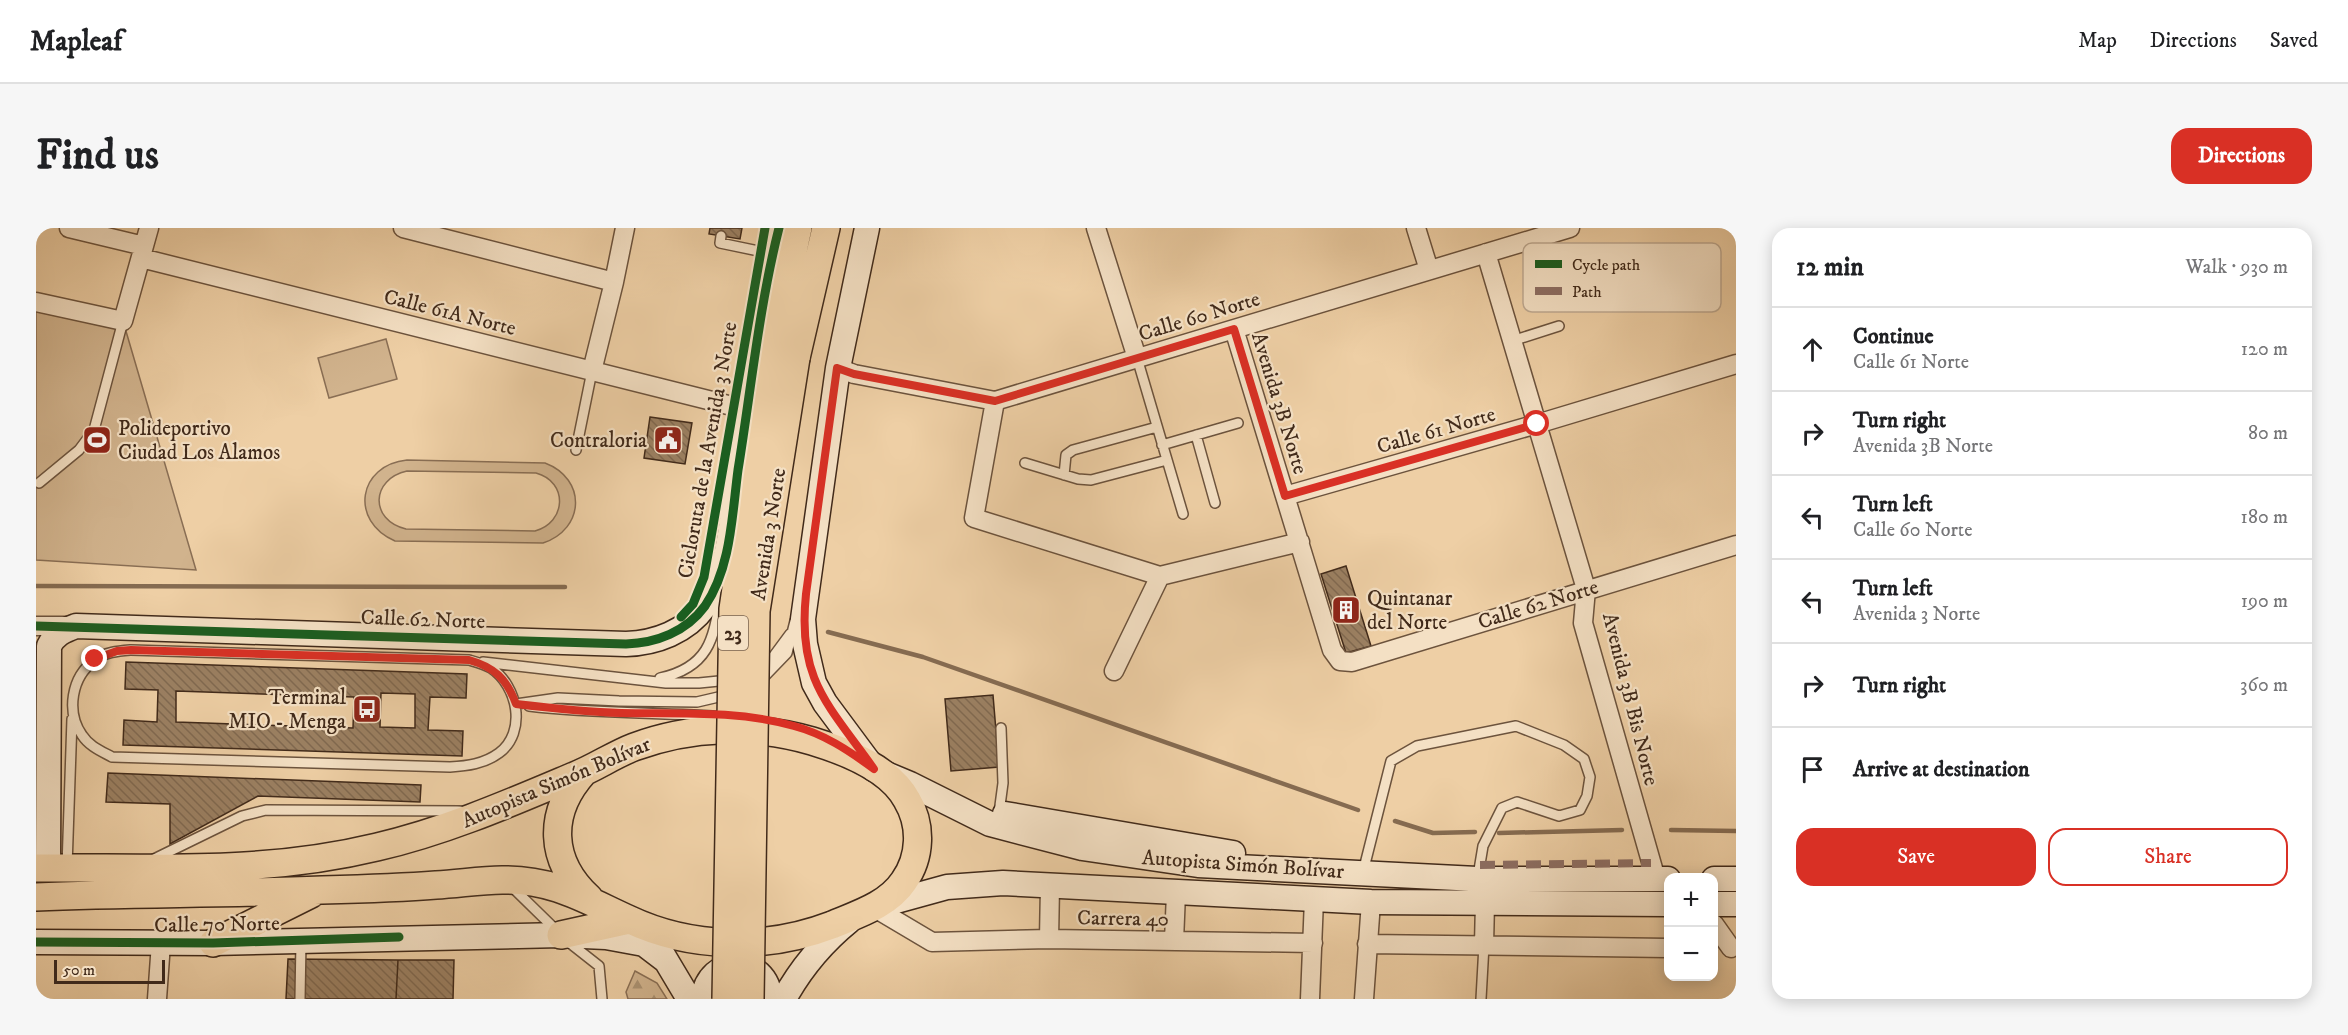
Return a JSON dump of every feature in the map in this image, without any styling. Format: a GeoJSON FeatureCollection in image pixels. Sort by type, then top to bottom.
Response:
{"type":"FeatureCollection","features":[{"type":"Feature","properties":{"kind":"main road","name":"Avenida 3 Norte"},"geometry":{"type":"LineString","coordinates":[[740,916],[756,611],[798,228]]}},
{"type":"Feature","properties":{"kind":"main road","name":"Avenida 3 Norte"},"geometry":{"type":"LineString","coordinates":[[783,355],[826,228]]}},
{"type":"Feature","properties":{"kind":"main road","name":"Autopista Simón Bolívar"},"geometry":{"type":"LineString","coordinates":[[36,897],[61,878],[130,870],[229,868],[333,856],[417,836],[489,811],[584,772],[617,754],[653,741],[690,733],[728,730],[766,732],[804,739],[840,752],[874,769]]}},
{"type":"Feature","properties":{"kind":"main road"},"geometry":{"type":"LineString","coordinates":[[866,910],[893,894],[909,874],[914,863],[918,838],[914,814],[902,792],[874,769]]}},
{"type":"Feature","properties":{"kind":"main road"},"geometry":{"type":"LineString","coordinates":[[584,772],[565,798],[560,813],[558,844],[568,874],[578,887],[603,906]]}},
{"type":"Feature","properties":{"kind":"main road","name":"Autopista Simón Bolívar"},"geometry":{"type":"LineString","coordinates":[[61,878],[318,890],[505,880],[549,884],[638,923],[711,942],[754,942],[808,933],[866,910]]}},
{"type":"Feature","properties":{"kind":"main road"},"geometry":{"type":"LineString","coordinates":[[213,943],[318,890]]}},
{"type":"Feature","properties":{"kind":"main road","name":"23"},"geometry":{"type":"LineString","coordinates":[[726,999],[740,916]]}},
{"type":"Feature","properties":{"kind":"main road","name":"23"},"geometry":{"type":"LineString","coordinates":[[740,916],[750,999]]}},
{"type":"Feature","properties":{"kind":"main road"},"geometry":{"type":"LineString","coordinates":[[561,935],[638,923]]}},
{"type":"Feature","properties":{"kind":"street","name":"Calle 61A Norte"},"geometry":{"type":"LineString","coordinates":[[69,228],[142,252],[748,410]]}},
{"type":"Feature","properties":{"kind":"street"},"geometry":{"type":"LineString","coordinates":[[36,302],[123,321],[149,228]]}},
{"type":"Feature","properties":{"kind":"street"},"geometry":{"type":"LineString","coordinates":[[403,228],[615,282]]}},
{"type":"Feature","properties":{"kind":"street"},"geometry":{"type":"LineString","coordinates":[[592,371],[615,282],[625,228]]}},
{"type":"Feature","properties":{"kind":"street","name":"Avenida 3 Norte"},"geometry":{"type":"LineString","coordinates":[[725,558],[772,254],[779,228]]}},
{"type":"Feature","properties":{"kind":"street"},"geometry":{"type":"LineString","coordinates":[[867,228],[837,368],[803,619],[805,645],[814,683],[825,703],[874,769]]}},
{"type":"Feature","properties":{"kind":"street"},"geometry":{"type":"LineString","coordinates":[[1096,228],[1137,358]]}},
{"type":"Feature","properties":{"kind":"street"},"geometry":{"type":"LineString","coordinates":[[1416,228],[1430,270]]}},
{"type":"Feature","properties":{"kind":"street","name":"Calle 60 Norte"},"geometry":{"type":"LineString","coordinates":[[837,368],[854,374],[995,401],[1570,228]]}},
{"type":"Feature","properties":{"kind":"street","name":"Avenida 3B Bis Norte"},"geometry":{"type":"LineString","coordinates":[[1486,253],[1586,589],[1583,623],[1662,879]]}},
{"type":"Feature","properties":{"kind":"street","name":"Avenida 3B Norte"},"geometry":{"type":"LineString","coordinates":[[1234,329],[1332,650],[1340,661]]}},
{"type":"Feature","properties":{"kind":"street","name":"Calle 61 Norte"},"geometry":{"type":"LineString","coordinates":[[1285,496],[1736,364]]}},
{"type":"Feature","properties":{"kind":"street"},"geometry":{"type":"LineString","coordinates":[[995,401],[974,518],[1160,576],[1300,542]]}},
{"type":"Feature","properties":{"kind":"street","name":"Calle 62 Norte"},"geometry":{"type":"LineString","coordinates":[[1340,661],[1352,662],[1736,545]]}},
{"type":"Feature","properties":{"kind":"street","name":"Calle 62 Norte"},"geometry":{"type":"LineString","coordinates":[[76,626],[637,643],[666,637],[696,616],[712,595],[725,558]]}},
{"type":"Feature","properties":{"kind":"street"},"geometry":{"type":"LineString","coordinates":[[1114,671],[1160,576]]}},
{"type":"Feature","properties":{"kind":"street"},"geometry":{"type":"LineString","coordinates":[[36,626],[76,626]]}},
{"type":"Feature","properties":{"kind":"street"},"geometry":{"type":"LineString","coordinates":[[61,878],[49,646],[59,633],[76,626]]}},
{"type":"Feature","properties":{"kind":"street","name":"Autopista Simón Bolívar"},"geometry":{"type":"LineString","coordinates":[[874,769],[990,824],[1082,848],[1198,865],[1477,879],[1662,879]]}},
{"type":"Feature","properties":{"kind":"street"},"geometry":{"type":"LineString","coordinates":[[939,799],[999,813],[1187,846],[1364,872]]}},
{"type":"Feature","properties":{"kind":"street"},"geometry":{"type":"LineString","coordinates":[[1718,879],[1736,879]]}},
{"type":"Feature","properties":{"kind":"street","name":"Autopista Simón Bolívar"},"geometry":{"type":"LineString","coordinates":[[866,910],[947,887],[1003,883],[1371,902],[1664,904]]}},
{"type":"Feature","properties":{"kind":"street"},"geometry":{"type":"LineString","coordinates":[[1049,939],[1050,886]]}},
{"type":"Feature","properties":{"kind":"street"},"geometry":{"type":"LineString","coordinates":[[1174,941],[1176,893]]}},
{"type":"Feature","properties":{"kind":"street"},"geometry":{"type":"LineString","coordinates":[[1310,999],[1314,899]]}},
{"type":"Feature","properties":{"kind":"street"},"geometry":{"type":"LineString","coordinates":[[1364,999],[1366,944],[1371,902]]}},
{"type":"Feature","properties":{"kind":"street"},"geometry":{"type":"LineString","coordinates":[[1484,945],[1485,902]]}},
{"type":"Feature","properties":{"kind":"street"},"geometry":{"type":"LineString","coordinates":[[1718,904],[1736,904]]}},
{"type":"Feature","properties":{"kind":"street"},"geometry":{"type":"LineString","coordinates":[[784,999],[816,951],[866,910]]}},
{"type":"Feature","properties":{"kind":"street","name":"Carrera 40"},"geometry":{"type":"LineString","coordinates":[[866,910],[932,942],[1049,939],[1313,943]]}},
{"type":"Feature","properties":{"kind":"street"},"geometry":{"type":"LineString","coordinates":[[638,923],[666,960],[689,999]]}},
{"type":"Feature","properties":{"kind":"street"},"geometry":{"type":"LineString","coordinates":[[1715,927],[1727,948]]}},
{"type":"Feature","properties":{"kind":"street","name":"Calle 70 Norte"},"geometry":{"type":"LineString","coordinates":[[36,942],[213,943],[561,935],[606,937],[644,944],[666,960]]}},
{"type":"Feature","properties":{"kind":"street"},"geometry":{"type":"LineString","coordinates":[[157,999],[160,943]]}},
{"type":"Feature","properties":{"kind":"street"},"geometry":{"type":"LineString","coordinates":[[1366,944],[1664,948]]}},
{"type":"Feature","properties":{"kind":"street"},"geometry":{"type":"LineString","coordinates":[[703,999],[705,986],[711,976],[720,969],[741,965],[761,975],[767,985],[770,999]]}},
{"type":"Feature","properties":{"kind":"lane"},"geometry":{"type":"LineString","coordinates":[[516,704],[558,698],[697,702],[715,699],[750,688],[765,678],[787,653],[809,543],[828,368],[856,228]]}},
{"type":"Feature","properties":{"kind":"lane"},"geometry":{"type":"LineString","coordinates":[[721,236],[720,243],[772,254]]}},
{"type":"Feature","properties":{"kind":"lane"},"geometry":{"type":"LineString","coordinates":[[39,483],[79,450],[94,430],[123,321]]}},
{"type":"Feature","properties":{"kind":"lane"},"geometry":{"type":"LineString","coordinates":[[1512,341],[1559,326]]}},
{"type":"Feature","properties":{"kind":"lane"},"geometry":{"type":"LineString","coordinates":[[1137,358],[1183,514]]}},
{"type":"Feature","properties":{"kind":"lane"},"geometry":{"type":"LineString","coordinates":[[576,450],[592,371]]}},
{"type":"Feature","properties":{"kind":"lane"},"geometry":{"type":"LineString","coordinates":[[1162,445],[1238,423]]}},
{"type":"Feature","properties":{"kind":"lane"},"geometry":{"type":"LineString","coordinates":[[1064,475],[1066,455],[1073,450],[1157,426]]}},
{"type":"Feature","properties":{"kind":"lane"},"geometry":{"type":"LineString","coordinates":[[1196,435],[1215,503]]}},
{"type":"Feature","properties":{"kind":"lane"},"geometry":{"type":"LineString","coordinates":[[1025,463],[1078,479],[1105,478],[1167,460]]}},
{"type":"Feature","properties":{"kind":"lane"},"geometry":{"type":"LineString","coordinates":[[649,681],[681,672],[698,662],[705,653],[715,629],[725,558]]}},
{"type":"Feature","properties":{"kind":"lane"},"geometry":{"type":"LineString","coordinates":[[61,878],[72,708],[76,686],[95,659],[117,651],[469,660],[649,681],[699,683],[732,679],[758,668],[773,657],[793,630]]}},
{"type":"Feature","properties":{"kind":"lane"},"geometry":{"type":"LineString","coordinates":[[72,708],[73,718],[82,736],[90,745],[112,757],[450,768],[481,763],[500,753],[510,741],[517,715],[516,704],[507,685],[492,669],[469,660]]}},
{"type":"Feature","properties":{"kind":"lane"},"geometry":{"type":"LineString","coordinates":[[516,704],[618,713],[682,713],[763,720]]}},
{"type":"Feature","properties":{"kind":"lane"},"geometry":{"type":"LineString","coordinates":[[794,726],[835,741],[874,769]]}},
{"type":"Feature","properties":{"kind":"lane"},"geometry":{"type":"LineString","coordinates":[[1364,872],[1391,761],[1417,746],[1516,726],[1564,745],[1584,759],[1590,777],[1587,796],[1580,810],[1558,816],[1517,802],[1502,808],[1483,846],[1477,879]]}},
{"type":"Feature","properties":{"kind":"lane"},"geometry":{"type":"LineString","coordinates":[[999,813],[1003,783],[1001,728]]}},
{"type":"Feature","properties":{"kind":"lane"},"geometry":{"type":"LineString","coordinates":[[130,870],[242,816],[266,810],[489,811]]}},
{"type":"Feature","properties":{"kind":"lane"},"geometry":{"type":"LineString","coordinates":[[505,880],[576,950],[599,966],[602,999]]}},
{"type":"Feature","properties":{"kind":"lane"},"geometry":{"type":"LineString","coordinates":[[300,999],[301,940]]}},
{"type":"Feature","properties":{"kind":"lane"},"geometry":{"type":"LineString","coordinates":[[1481,999],[1484,945]]}},
{"type":"Feature","properties":{"kind":"green space","name":"Polideportivo Ciudad Los Alamos"},"geometry":{"type":"Polygon","coordinates":[[[36,302],[123,321],[196,570],[36,560],[36,302]]]}},
{"type":"Feature","properties":{"kind":"green space"},"geometry":{"type":"Polygon","coordinates":[[[386,339],[397,379],[329,398],[318,358],[386,339]]]}},
{"type":"Feature","properties":{"kind":"green space"},"geometry":{"type":"Polygon","coordinates":[[[407,460],[545,463],[559,470],[568,480],[574,492],[576,504],[573,516],[567,527],[557,536],[543,543],[395,541],[380,532],[371,521],[366,508],[365,495],[378,472],[391,464],[407,460]],[[407,471],[395,475],[386,482],[379,500],[385,517],[406,529],[535,531],[545,527],[553,520],[558,512],[559,502],[554,485],[547,478],[536,473],[407,471]]]}},
{"type":"Feature","properties":{"kind":"green space"},"geometry":{"type":"Polygon","coordinates":[[[635,971],[657,983],[667,999],[628,999],[626,992],[635,971]]]}},
{"type":"Feature","properties":{"kind":"building"},"geometry":{"type":"Polygon","coordinates":[[[710,228],[742,228],[740,239],[709,234],[710,228]]]}},
{"type":"Feature","properties":{"kind":"building","name":"Contraloria"},"geometry":{"type":"Polygon","coordinates":[[[650,417],[692,423],[685,464],[644,458],[650,417]]]}},
{"type":"Feature","properties":{"kind":"building","name":"Quintanar del Norte"},"geometry":{"type":"Polygon","coordinates":[[[1346,566],[1371,646],[1346,653],[1321,574],[1346,566]]]}},
{"type":"Feature","properties":{"kind":"building","name":"Terminal MIO - Menga"},"geometry":{"type":"Polygon","coordinates":[[[126,662],[467,674],[466,698],[430,697],[428,730],[463,731],[462,756],[123,745],[124,720],[157,722],[158,690],[125,689],[126,662]],[[176,691],[176,722],[353,728],[354,697],[176,691]],[[381,693],[380,727],[415,728],[415,694],[381,693]]]}},
{"type":"Feature","properties":{"kind":"building"},"geometry":{"type":"Polygon","coordinates":[[[993,695],[999,767],[951,771],[945,699],[993,695]]]}},
{"type":"Feature","properties":{"kind":"building","name":"Terminal MIO - Menga"},"geometry":{"type":"Polygon","coordinates":[[[108,773],[421,785],[420,802],[258,796],[170,844],[170,804],[106,802],[108,773]]]}},
{"type":"Feature","properties":{"kind":"building"},"geometry":{"type":"Polygon","coordinates":[[[288,959],[398,960],[396,999],[286,999],[288,959]]]}},
{"type":"Feature","properties":{"kind":"building"},"geometry":{"type":"Polygon","coordinates":[[[398,960],[454,960],[453,999],[396,999],[398,960]]]}},
{"type":"Feature","properties":{"kind":"waterway"},"geometry":{"type":"LineString","coordinates":[[36,586],[565,587]]}},
{"type":"Feature","properties":{"kind":"waterway"},"geometry":{"type":"LineString","coordinates":[[828,632],[923,657],[1358,810]]}},
{"type":"Feature","properties":{"kind":"waterway"},"geometry":{"type":"LineString","coordinates":[[1395,821],[1433,833],[1475,832]]}},
{"type":"Feature","properties":{"kind":"waterway"},"geometry":{"type":"LineString","coordinates":[[1499,833],[1622,830]]}},
{"type":"Feature","properties":{"kind":"waterway"},"geometry":{"type":"LineString","coordinates":[[1671,830],[1736,831]]}},
{"type":"Feature","properties":{"kind":"marked path"},"geometry":{"type":"LineString","coordinates":[[1480,865],[1651,863]]}},
{"type":"Feature","properties":{"kind":"cycle path","name":"Cicloruta de la Avenida 3 Norte"},"geometry":{"type":"LineString","coordinates":[[681,617],[693,604],[704,577],[765,228]]}},
{"type":"Feature","properties":{"kind":"cycle path"},"geometry":{"type":"LineString","coordinates":[[36,626],[626,644],[659,638],[680,629],[705,606],[714,591],[725,558],[761,318],[779,228]]}},
{"type":"Feature","properties":{"kind":"cycle path"},"geometry":{"type":"LineString","coordinates":[[36,942],[213,943],[399,937]]}},
{"type":"Feature","properties":{"kind":"place","name":"Polideportivo Ciudad Los Alamos"},"geometry":{"type":"Point","coordinates":[97,440]}},
{"type":"Feature","properties":{"kind":"place","name":"Contraloria"},"geometry":{"type":"Point","coordinates":[668,440]}},
{"type":"Feature","properties":{"kind":"place","name":"Quintanar del Norte"},"geometry":{"type":"Point","coordinates":[1346,610]}},
{"type":"Feature","properties":{"kind":"place","name":"Terminal MIO - Menga"},"geometry":{"type":"Point","coordinates":[367,709]}},
{"type":"Feature","properties":{"kind":"route"},"geometry":{"type":"LineString","coordinates":[[95,659],[117,651],[131,650],[469,660],[492,669],[507,685],[516,704],[618,713],[682,713],[774,721],[835,741],[874,769],[825,703],[814,683],[805,645],[803,619],[837,368],[854,374],[995,401],[1234,329],[1285,496],[1537,424]]}}]}
